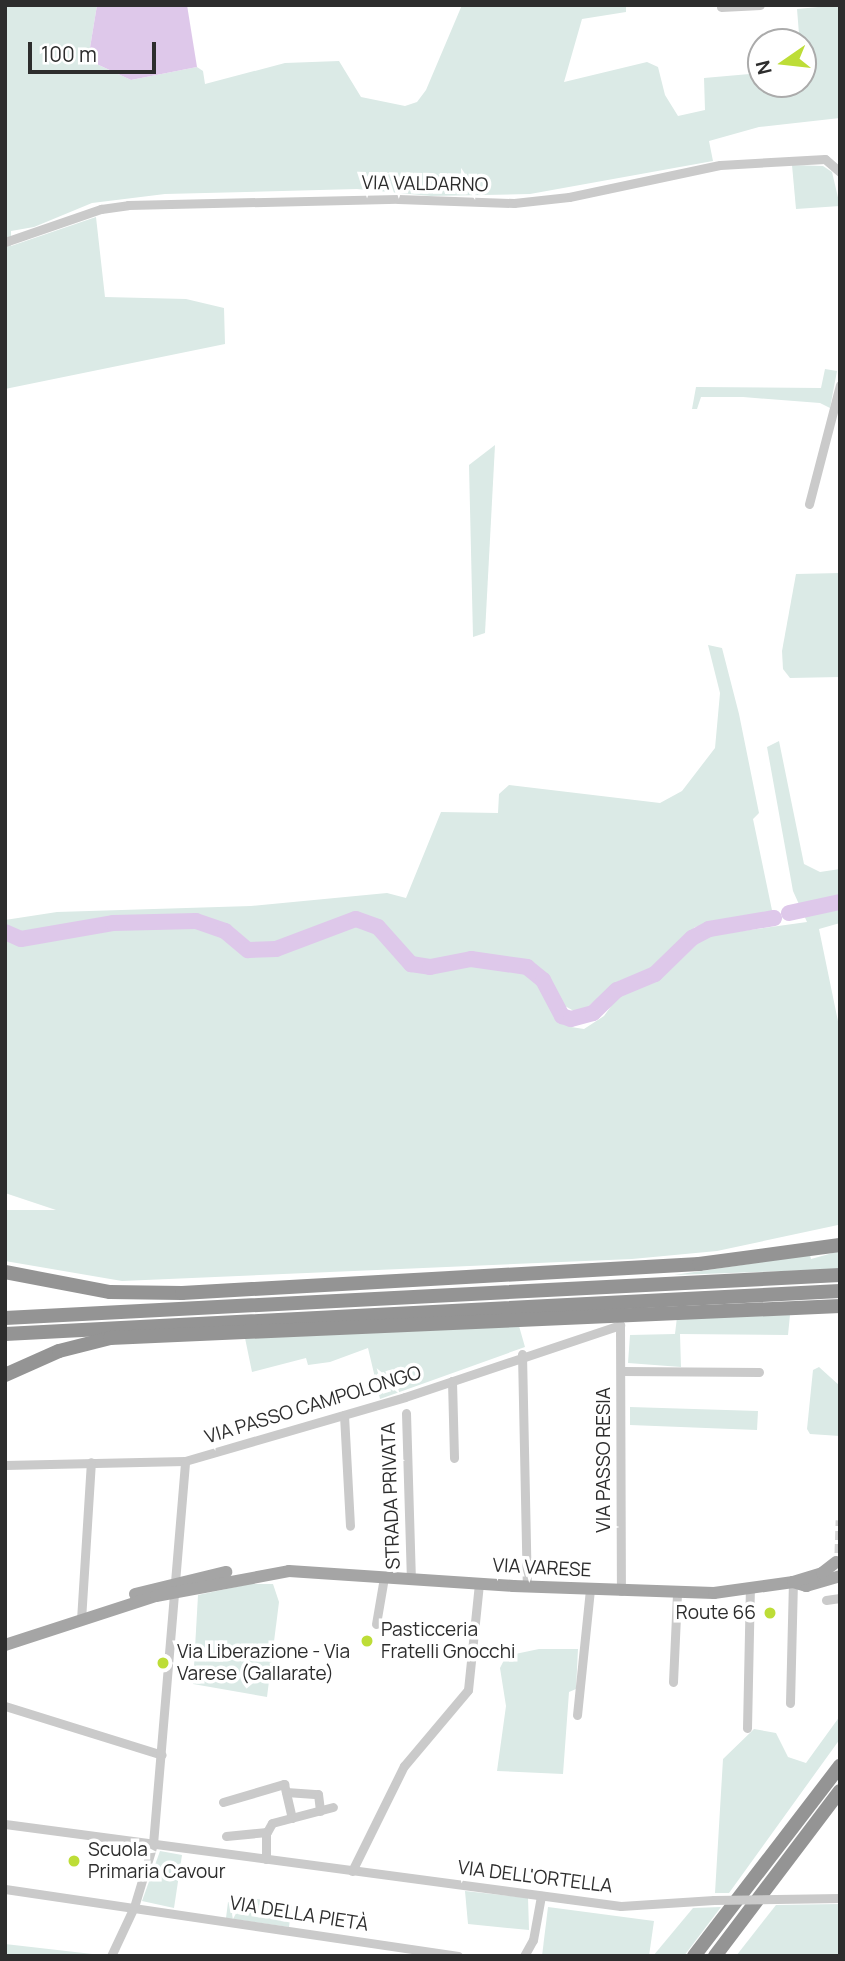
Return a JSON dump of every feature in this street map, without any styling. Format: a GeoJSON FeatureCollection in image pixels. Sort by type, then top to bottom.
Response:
{"type":"FeatureCollection","features":[{"type":"Feature","properties":{"kind":"highway"},"geometry":{"type":"LineString","coordinates":[[5,1272],[110,1293],[182,1293],[699,1264],[840,1245]]}},
{"type":"Feature","properties":{"kind":"highway"},"geometry":{"type":"LineString","coordinates":[[5,1318],[840,1275]]}},
{"type":"Feature","properties":{"kind":"highway"},"geometry":{"type":"LineString","coordinates":[[5,1334],[840,1291]]}},
{"type":"Feature","properties":{"kind":"highway"},"geometry":{"type":"LineString","coordinates":[[5,1374],[59,1350],[110,1338],[840,1306]]}},
{"type":"Feature","properties":{"kind":"highway"},"geometry":{"type":"LineString","coordinates":[[694,1956],[840,1766]]}},
{"type":"Feature","properties":{"kind":"highway"},"geometry":{"type":"LineString","coordinates":[[715,1956],[840,1791]]}},
{"type":"Feature","properties":{"kind":"main road","name":"VIA VARESE"},"geometry":{"type":"LineString","coordinates":[[5,1645],[172,1587],[289,1570],[527,1587],[677,1593],[750,1590],[793,1582],[822,1573],[839,1561]]}},
{"type":"Feature","properties":{"kind":"main road","name":"VIA VARESE"},"geometry":{"type":"LineString","coordinates":[[793,1582],[806,1586],[840,1576]]}},
{"type":"Feature","properties":{"kind":"street"},"geometry":{"type":"LineString","coordinates":[[721,7],[760,5]]}},
{"type":"Feature","properties":{"kind":"street","name":"VIA VALDARNO"},"geometry":{"type":"LineString","coordinates":[[5,242],[101,209],[128,205],[398,200],[514,203],[569,197],[720,165],[807,158],[825,159],[839,167]]}},
{"type":"Feature","properties":{"kind":"street"},"geometry":{"type":"LineString","coordinates":[[809,504],[840,385]]}},
{"type":"Feature","properties":{"kind":"street","name":"VIA PASSO CAMPOLONGO"},"geometry":{"type":"LineString","coordinates":[[5,1465],[185,1461],[344,1415],[452,1381],[522,1354],[620,1325]]}},
{"type":"Feature","properties":{"kind":"street","name":"VIA PASSO RESIA"},"geometry":{"type":"LineString","coordinates":[[620,1325],[621,1591]]}},
{"type":"Feature","properties":{"kind":"street"},"geometry":{"type":"LineString","coordinates":[[522,1354],[527,1587]]}},
{"type":"Feature","properties":{"kind":"street","name":"VIA PASSO RESIA"},"geometry":{"type":"LineString","coordinates":[[622,1371],[758,1372]]}},
{"type":"Feature","properties":{"kind":"street"},"geometry":{"type":"LineString","coordinates":[[452,1381],[454,1458]]}},
{"type":"Feature","properties":{"kind":"street","name":"STRADA PRIVATA"},"geometry":{"type":"LineString","coordinates":[[406,1413],[411,1579]]}},
{"type":"Feature","properties":{"kind":"street"},"geometry":{"type":"LineString","coordinates":[[344,1415],[350,1526]]}},
{"type":"Feature","properties":{"kind":"street"},"geometry":{"type":"LineString","coordinates":[[111,1956],[134,1907],[153,1844],[162,1755],[172,1587],[185,1461]]}},
{"type":"Feature","properties":{"kind":"street"},"geometry":{"type":"LineString","coordinates":[[81,1617],[91,1462]]}},
{"type":"Feature","properties":{"kind":"street"},"geometry":{"type":"LineString","coordinates":[[376,1624],[384,1577]]}},
{"type":"Feature","properties":{"kind":"street"},"geometry":{"type":"LineString","coordinates":[[790,1703],[793,1582]]}},
{"type":"Feature","properties":{"kind":"street"},"geometry":{"type":"LineString","coordinates":[[352,1871],[404,1766],[468,1690],[479,1584]]}},
{"type":"Feature","properties":{"kind":"street"},"geometry":{"type":"LineString","coordinates":[[577,1715],[590,1590]]}},
{"type":"Feature","properties":{"kind":"street"},"geometry":{"type":"LineString","coordinates":[[747,1728],[750,1590]]}},
{"type":"Feature","properties":{"kind":"street"},"geometry":{"type":"LineString","coordinates":[[673,1682],[677,1593]]}},
{"type":"Feature","properties":{"kind":"street"},"geometry":{"type":"LineString","coordinates":[[826,1600],[840,1598]]}},
{"type":"Feature","properties":{"kind":"street"},"geometry":{"type":"LineString","coordinates":[[5,1706],[162,1755]]}},
{"type":"Feature","properties":{"kind":"street"},"geometry":{"type":"LineString","coordinates":[[223,1802],[284,1784],[292,1818]]}},
{"type":"Feature","properties":{"kind":"street"},"geometry":{"type":"LineString","coordinates":[[286,1792],[318,1794],[320,1811]]}},
{"type":"Feature","properties":{"kind":"street"},"geometry":{"type":"LineString","coordinates":[[266,1859],[266,1832],[272,1822],[333,1807]]}},
{"type":"Feature","properties":{"kind":"street","name":"VIA DELL'ORTELLA"},"geometry":{"type":"LineString","coordinates":[[5,1824],[541,1896],[654,1907],[714,1900],[840,1898]]}},
{"type":"Feature","properties":{"kind":"street"},"geometry":{"type":"LineString","coordinates":[[226,1836],[266,1832]]}},
{"type":"Feature","properties":{"kind":"street","name":"VIA DELLA PIETÀ"},"geometry":{"type":"LineString","coordinates":[[5,1889],[458,1956]]}},
{"type":"Feature","properties":{"kind":"street"},"geometry":{"type":"LineString","coordinates":[[524,1956],[533,1940],[541,1896]]}},
{"type":"Feature","properties":{"kind":"shaded area"},"geometry":{"type":"Polygon","coordinates":[[[5,5],[97,5],[88,60],[131,80],[197,67],[203,71],[205,84],[285,63],[339,61],[361,97],[405,106],[417,102],[426,90],[462,5],[626,5],[626,12],[582,19],[564,82],[647,62],[658,67],[665,95],[678,116],[705,110],[704,78],[747,74],[747,98],[817,98],[817,28],[799,28],[797,9],[840,5],[840,118],[759,127],[709,141],[713,161],[530,194],[431,196],[357,189],[165,194],[92,203],[34,227],[11,231],[11,246],[96,217],[105,297],[186,299],[224,308],[225,344],[5,389],[5,5]]]}},
{"type":"Feature","properties":{"kind":"shaded area"},"geometry":{"type":"Polygon","coordinates":[[[97,5],[187,5],[197,67],[131,80],[88,60],[97,5]]]}},
{"type":"Feature","properties":{"kind":"shaded area"},"geometry":{"type":"Polygon","coordinates":[[[792,165],[823,166],[832,172],[840,206],[796,209],[792,165]]]}},
{"type":"Feature","properties":{"kind":"shaded area"},"geometry":{"type":"Polygon","coordinates":[[[825,369],[837,371],[830,408],[820,403],[743,397],[701,397],[697,409],[692,409],[696,387],[821,388],[825,369]]]}},
{"type":"Feature","properties":{"kind":"shaded area"},"geometry":{"type":"Polygon","coordinates":[[[495,445],[485,633],[473,637],[469,465],[495,445]]]}},
{"type":"Feature","properties":{"kind":"shaded area"},"geometry":{"type":"Polygon","coordinates":[[[840,573],[840,677],[790,678],[783,669],[782,651],[796,574],[840,573]]]}},
{"type":"Feature","properties":{"kind":"shaded area"},"geometry":{"type":"Polygon","coordinates":[[[708,645],[722,648],[739,714],[759,813],[753,819],[773,915],[695,927],[658,967],[619,981],[579,1014],[558,1002],[542,971],[513,960],[478,957],[476,961],[527,971],[542,984],[555,1011],[571,1027],[584,1029],[604,1016],[617,998],[669,971],[705,936],[807,922],[793,891],[767,747],[779,741],[804,864],[820,872],[840,869],[840,923],[819,929],[840,1031],[838,1225],[717,1251],[632,1259],[122,1281],[5,1261],[5,1210],[56,1210],[5,1193],[5,920],[57,912],[251,906],[387,893],[406,898],[441,812],[498,813],[499,794],[509,785],[660,803],[682,791],[715,748],[720,693],[708,645]]]}},
{"type":"Feature","properties":{"kind":"shaded area"},"geometry":{"type":"Polygon","coordinates":[[[840,1251],[840,1269],[674,1275],[810,1255],[811,1259],[840,1251]]]}},
{"type":"Feature","properties":{"kind":"shaded area"},"geometry":{"type":"Polygon","coordinates":[[[790,1315],[788,1335],[680,1334],[681,1367],[628,1363],[630,1335],[675,1334],[677,1317],[790,1315]]]}},
{"type":"Feature","properties":{"kind":"shaded area"},"geometry":{"type":"Polygon","coordinates":[[[519,1326],[525,1347],[380,1399],[368,1348],[330,1362],[308,1365],[306,1358],[252,1372],[245,1338],[519,1326]]]}},
{"type":"Feature","properties":{"kind":"shaded area"},"geometry":{"type":"Polygon","coordinates":[[[819,1367],[840,1386],[840,1436],[810,1434],[807,1429],[813,1370],[819,1367]]]}},
{"type":"Feature","properties":{"kind":"shaded area"},"geometry":{"type":"Polygon","coordinates":[[[630,1407],[758,1411],[757,1430],[630,1425],[630,1407]]]}},
{"type":"Feature","properties":{"kind":"shaded area"},"geometry":{"type":"Polygon","coordinates":[[[250,1584],[273,1584],[279,1602],[267,1697],[193,1684],[198,1595],[250,1584]]]}},
{"type":"Feature","properties":{"kind":"shaded area"},"geometry":{"type":"Polygon","coordinates":[[[539,1649],[578,1649],[576,1689],[569,1692],[563,1774],[497,1771],[506,1706],[500,1668],[506,1656],[539,1649]]]}},
{"type":"Feature","properties":{"kind":"shaded area"},"geometry":{"type":"Polygon","coordinates":[[[840,1716],[840,1739],[729,1893],[715,1893],[723,1759],[754,1729],[776,1733],[788,1757],[806,1763],[840,1716]]]}},
{"type":"Feature","properties":{"kind":"shaded area"},"geometry":{"type":"Polygon","coordinates":[[[160,1851],[182,1855],[174,1908],[142,1901],[160,1851]]]}},
{"type":"Feature","properties":{"kind":"shaded area"},"geometry":{"type":"Polygon","coordinates":[[[465,1891],[528,1898],[529,1930],[468,1924],[465,1891]]]}},
{"type":"Feature","properties":{"kind":"shaded area"},"geometry":{"type":"Polygon","coordinates":[[[257,1899],[292,1904],[289,1927],[226,1918],[228,1902],[256,1906],[257,1899]]]}},
{"type":"Feature","properties":{"kind":"shaded area"},"geometry":{"type":"Polygon","coordinates":[[[840,1904],[840,1956],[736,1956],[776,1905],[840,1904]]]}},
{"type":"Feature","properties":{"kind":"shaded area"},"geometry":{"type":"Polygon","coordinates":[[[548,1907],[654,1921],[649,1956],[542,1956],[548,1907]]]}},
{"type":"Feature","properties":{"kind":"shaded area"},"geometry":{"type":"Polygon","coordinates":[[[721,1907],[684,1956],[653,1956],[693,1908],[721,1907]]]}},
{"type":"Feature","properties":{"kind":"shaded area"},"geometry":{"type":"Polygon","coordinates":[[[5,1944],[101,1955],[5,1956],[5,1944]]]}},
{"type":"Feature","properties":{"kind":"waterway"},"geometry":{"type":"LineString","coordinates":[[789,913],[840,902]]}},
{"type":"Feature","properties":{"kind":"waterway"},"geometry":{"type":"LineString","coordinates":[[5,932],[21,939],[113,923],[196,921],[225,931],[248,950],[276,949],[356,919],[378,927],[411,964],[430,967],[471,959],[527,967],[543,980],[562,1016],[571,1019],[593,1013],[617,990],[655,974],[692,938],[709,929],[774,918]]}},
{"type":"Feature","properties":{"kind":"tunnel"},"geometry":{"type":"LineString","coordinates":[[839,1553],[840,1520]]}},
{"type":"Feature","properties":{"kind":"place","name":"Route 66"},"geometry":{"type":"Point","coordinates":[770,1613]}},
{"type":"Feature","properties":{"kind":"place","name":"Pasticceria Fratelli Gnocchi"},"geometry":{"type":"Point","coordinates":[367,1641]}},
{"type":"Feature","properties":{"kind":"place","name":"Via Liberazione - Via Varese (Gallarate)"},"geometry":{"type":"Point","coordinates":[163,1663]}},
{"type":"Feature","properties":{"kind":"place","name":"Scuola Primaria Cavour"},"geometry":{"type":"Point","coordinates":[74,1861]}}]}
